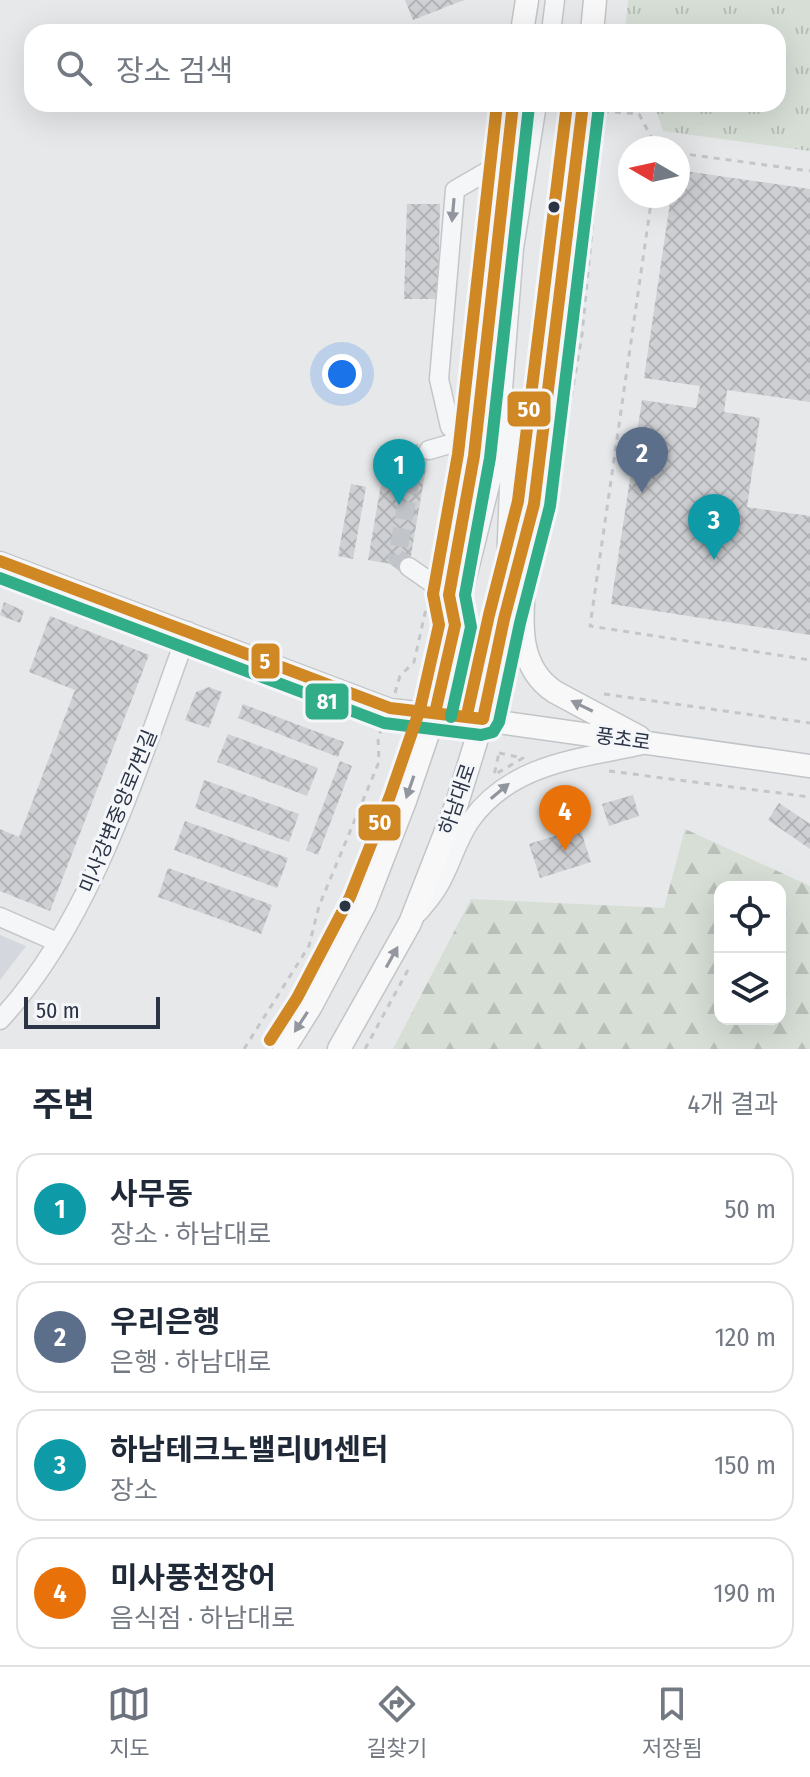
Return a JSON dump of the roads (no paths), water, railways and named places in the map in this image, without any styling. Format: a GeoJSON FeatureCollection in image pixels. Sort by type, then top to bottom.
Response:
{"type":"FeatureCollection","features":[{"type":"Feature","properties":{"kind":"main road"},"geometry":{"type":"LineString","coordinates":[[523,24],[527,0]]}},
{"type":"Feature","properties":{"kind":"main road"},"geometry":{"type":"LineString","coordinates":[[593,24],[595,0]]}},
{"type":"Feature","properties":{"kind":"main road"},"geometry":{"type":"LineString","coordinates":[[284,1049],[311,1006],[365,904],[435,713],[455,625],[449,595],[512,112]]}},
{"type":"Feature","properties":{"kind":"main road","name":"하남대로"},"geometry":{"type":"LineString","coordinates":[[339,1049],[410,923],[457,803],[483,719],[504,619],[534,504],[592,112]]}},
{"type":"Feature","properties":{"kind":"main road"},"geometry":{"type":"LineString","coordinates":[[534,504],[521,621],[522,637],[533,670],[555,692],[651,743]]}},
{"type":"Feature","properties":{"kind":"main road","name":"풍초로"},"geometry":{"type":"LineString","coordinates":[[435,713],[810,766]]}},
{"type":"Feature","properties":{"kind":"street"},"geometry":{"type":"LineString","coordinates":[[552,24],[555,0]]}},
{"type":"Feature","properties":{"kind":"street"},"geometry":{"type":"LineString","coordinates":[[563,24],[566,0]]}},
{"type":"Feature","properties":{"kind":"street"},"geometry":{"type":"LineString","coordinates":[[455,625],[498,453],[514,248],[536,112]]}},
{"type":"Feature","properties":{"kind":"street"},"geometry":{"type":"LineString","coordinates":[[504,619],[510,450],[523,256],[545,112]]}},
{"type":"Feature","properties":{"kind":"street"},"geometry":{"type":"LineString","coordinates":[[469,448],[450,427],[439,379],[455,190],[505,161]]}},
{"type":"Feature","properties":{"kind":"street"},"geometry":{"type":"LineString","coordinates":[[429,450],[469,448]]}},
{"type":"Feature","properties":{"kind":"street"},"geometry":{"type":"LineString","coordinates":[[0,561],[390,708],[435,713]]}},
{"type":"Feature","properties":{"kind":"street"},"geometry":{"type":"LineString","coordinates":[[409,567],[449,595]]}},
{"type":"Feature","properties":{"kind":"street","name":"미사강변중앙로7번길"},"geometry":{"type":"LineString","coordinates":[[0,1020],[35,980],[94,878],[188,631]]}},
{"type":"Feature","properties":{"kind":"street"},"geometry":{"type":"LineString","coordinates":[[410,923],[439,886],[470,821],[485,803],[508,784],[547,765],[651,743]]}},
{"type":"Feature","properties":{"kind":"street"},"geometry":{"type":"LineString","coordinates":[[0,917],[57,942]]}},
{"type":"Feature","properties":{"kind":"tunnel"},"geometry":{"type":"LineString","coordinates":[[409,567],[397,558],[415,454],[429,450]]}},
{"type":"Feature","properties":{"kind":"place","name":"우리은행"},"geometry":{"type":"Point","coordinates":[642,493]}},
{"type":"Feature","properties":{"kind":"place","name":"사무동"},"geometry":{"type":"Point","coordinates":[399,505]}},
{"type":"Feature","properties":{"kind":"place","name":"하남테크노밸리U1센터"},"geometry":{"type":"Point","coordinates":[714,560]}},
{"type":"Feature","properties":{"kind":"place","name":"미사풍천장어"},"geometry":{"type":"Point","coordinates":[565,851]}}]}
